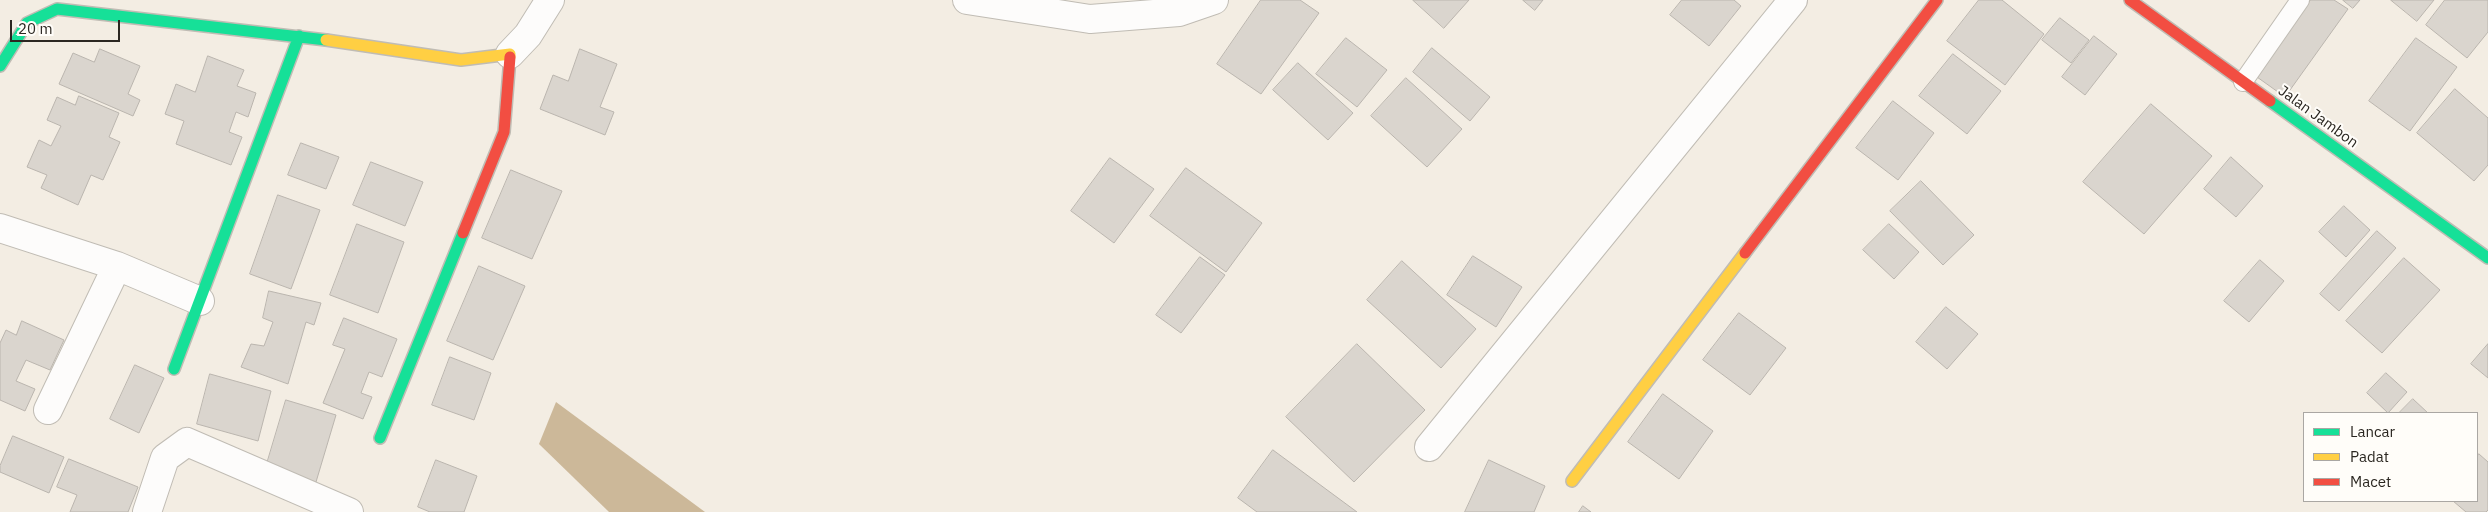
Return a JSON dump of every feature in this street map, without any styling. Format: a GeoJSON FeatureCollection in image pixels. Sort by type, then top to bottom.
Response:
{"type":"FeatureCollection","features":[{"type":"Feature","properties":{"kind":"street"},"geometry":{"type":"LineString","coordinates":[[380,438],[504,132],[510,54],[528,35],[550,0]]}},
{"type":"Feature","properties":{"kind":"street"},"geometry":{"type":"LineString","coordinates":[[967,0],[1090,20],[1179,12],[1214,0]]}},
{"type":"Feature","properties":{"kind":"street"},"geometry":{"type":"LineString","coordinates":[[1429,447],[1793,0]]}},
{"type":"Feature","properties":{"kind":"street"},"geometry":{"type":"LineString","coordinates":[[1572,481],[1936,0]]}},
{"type":"Feature","properties":{"kind":"street","name":"Jalan Jambon"},"geometry":{"type":"LineString","coordinates":[[2130,0],[2488,258]]}},
{"type":"Feature","properties":{"kind":"street"},"geometry":{"type":"LineString","coordinates":[[0,66],[27,23],[57,9],[299,36],[461,60],[510,54]]}},
{"type":"Feature","properties":{"kind":"street"},"geometry":{"type":"LineString","coordinates":[[174,369],[299,36]]}},
{"type":"Feature","properties":{"kind":"street"},"geometry":{"type":"LineString","coordinates":[[0,228],[117,266],[200,301]]}},
{"type":"Feature","properties":{"kind":"street"},"geometry":{"type":"LineString","coordinates":[[48,410],[117,266]]}},
{"type":"Feature","properties":{"kind":"street"},"geometry":{"type":"LineString","coordinates":[[147,512],[165,458],[187,442],[349,512]]}},
{"type":"Feature","properties":{"kind":"lane"},"geometry":{"type":"LineString","coordinates":[[2244,82],[2300,0]]}},
{"type":"Feature","properties":{"kind":"shaded area"},"geometry":{"type":"Polygon","coordinates":[[[556,402],[705,512],[609,512],[539,444],[556,402]]]}},
{"type":"Feature","properties":{"kind":"building"},"geometry":{"type":"Polygon","coordinates":[[[1261,0],[1300,0],[1319,13],[1261,94],[1217,64],[1261,0]]]}},
{"type":"Feature","properties":{"kind":"building"},"geometry":{"type":"Polygon","coordinates":[[[1413,0],[1469,0],[1444,28],[1413,0]]]}},
{"type":"Feature","properties":{"kind":"building"},"geometry":{"type":"Polygon","coordinates":[[[1523,0],[1543,0],[1535,10],[1523,0]]]}},
{"type":"Feature","properties":{"kind":"building"},"geometry":{"type":"Polygon","coordinates":[[[1682,0],[1734,0],[1741,6],[1709,46],[1670,15],[1682,0]]]}},
{"type":"Feature","properties":{"kind":"building"},"geometry":{"type":"Polygon","coordinates":[[[1979,0],[2002,0],[2044,34],[2005,85],[1947,41],[1979,0]]]}},
{"type":"Feature","properties":{"kind":"building"},"geometry":{"type":"Polygon","coordinates":[[[2311,0],[2334,0],[2348,9],[2285,97],[2257,77],[2311,0]]]}},
{"type":"Feature","properties":{"kind":"building"},"geometry":{"type":"Polygon","coordinates":[[[2343,0],[2360,0],[2353,8],[2343,0]]]}},
{"type":"Feature","properties":{"kind":"building"},"geometry":{"type":"Polygon","coordinates":[[[2391,0],[2434,0],[2417,21],[2391,0]]]}},
{"type":"Feature","properties":{"kind":"building"},"geometry":{"type":"Polygon","coordinates":[[[2445,0],[2488,0],[2488,32],[2467,58],[2426,25],[2445,0]]]}},
{"type":"Feature","properties":{"kind":"building"},"geometry":{"type":"Polygon","coordinates":[[[2060,18],[2089,40],[2071,63],[2042,40],[2060,18]]]}},
{"type":"Feature","properties":{"kind":"building"},"geometry":{"type":"Polygon","coordinates":[[[2094,36],[2117,54],[2085,95],[2062,77],[2094,36]]]}},
{"type":"Feature","properties":{"kind":"building"},"geometry":{"type":"Polygon","coordinates":[[[1346,38],[1387,70],[1357,107],[1316,74],[1346,38]]]}},
{"type":"Feature","properties":{"kind":"building"},"geometry":{"type":"Polygon","coordinates":[[[2416,38],[2457,67],[2410,131],[2369,101],[2416,38]]]}},
{"type":"Feature","properties":{"kind":"building"},"geometry":{"type":"Polygon","coordinates":[[[1432,48],[1490,97],[1470,121],[1413,72],[1432,48]]]}},
{"type":"Feature","properties":{"kind":"building"},"geometry":{"type":"Polygon","coordinates":[[[100,49],[140,66],[128,94],[140,100],[133,116],[59,84],[73,53],[94,62],[100,49]]]}},
{"type":"Feature","properties":{"kind":"building"},"geometry":{"type":"Polygon","coordinates":[[[580,49],[617,64],[600,107],[614,112],[605,135],[540,109],[553,75],[568,81],[580,49]]]}},
{"type":"Feature","properties":{"kind":"building"},"geometry":{"type":"Polygon","coordinates":[[[1953,54],[2001,91],[1967,134],[1919,96],[1953,54]]]}},
{"type":"Feature","properties":{"kind":"building"},"geometry":{"type":"Polygon","coordinates":[[[208,56],[244,70],[237,86],[256,93],[248,117],[236,112],[229,132],[242,137],[231,165],[176,144],[184,121],[165,114],[176,84],[195,92],[208,56]]]}},
{"type":"Feature","properties":{"kind":"building"},"geometry":{"type":"Polygon","coordinates":[[[1298,63],[1353,113],[1328,140],[1273,90],[1298,63]]]}},
{"type":"Feature","properties":{"kind":"building"},"geometry":{"type":"Polygon","coordinates":[[[1406,78],[1462,129],[1427,167],[1371,116],[1406,78]]]}},
{"type":"Feature","properties":{"kind":"building"},"geometry":{"type":"Polygon","coordinates":[[[2455,89],[2488,118],[2488,165],[2474,181],[2417,133],[2455,89]]]}},
{"type":"Feature","properties":{"kind":"building"},"geometry":{"type":"Polygon","coordinates":[[[79,96],[119,113],[109,137],[120,142],[103,180],[91,175],[78,205],[41,188],[47,175],[27,167],[39,140],[51,146],[61,126],[47,120],[57,97],[75,105],[79,96]]]}},
{"type":"Feature","properties":{"kind":"building"},"geometry":{"type":"Polygon","coordinates":[[[1893,101],[1934,133],[1898,180],[1856,148],[1893,101]]]}},
{"type":"Feature","properties":{"kind":"building"},"geometry":{"type":"Polygon","coordinates":[[[2151,104],[2212,156],[2144,234],[2083,182],[2151,104]]]}},
{"type":"Feature","properties":{"kind":"building"},"geometry":{"type":"Polygon","coordinates":[[[301,143],[339,157],[326,189],[288,175],[301,143]]]}},
{"type":"Feature","properties":{"kind":"building"},"geometry":{"type":"Polygon","coordinates":[[[2231,157],[2263,186],[2236,217],[2204,189],[2231,157]]]}},
{"type":"Feature","properties":{"kind":"building"},"geometry":{"type":"Polygon","coordinates":[[[1110,158],[1154,189],[1114,243],[1071,211],[1110,158]]]}},
{"type":"Feature","properties":{"kind":"building"},"geometry":{"type":"Polygon","coordinates":[[[371,162],[423,182],[405,226],[353,205],[371,162]]]}},
{"type":"Feature","properties":{"kind":"building"},"geometry":{"type":"Polygon","coordinates":[[[1186,168],[1262,223],[1226,272],[1150,216],[1186,168]]]}},
{"type":"Feature","properties":{"kind":"building"},"geometry":{"type":"Polygon","coordinates":[[[511,170],[562,191],[532,259],[482,238],[511,170]]]}},
{"type":"Feature","properties":{"kind":"building"},"geometry":{"type":"Polygon","coordinates":[[[1921,181],[1974,235],[1943,265],[1890,211],[1921,181]]]}},
{"type":"Feature","properties":{"kind":"building"},"geometry":{"type":"Polygon","coordinates":[[[278,195],[320,210],[291,289],[250,274],[278,195]]]}},
{"type":"Feature","properties":{"kind":"building"},"geometry":{"type":"Polygon","coordinates":[[[2344,206],[2370,230],[2346,257],[2319,232],[2344,206]]]}},
{"type":"Feature","properties":{"kind":"building"},"geometry":{"type":"Polygon","coordinates":[[[357,224],[404,242],[378,313],[330,295],[357,224]]]}},
{"type":"Feature","properties":{"kind":"building"},"geometry":{"type":"Polygon","coordinates":[[[1889,224],[1919,252],[1894,279],[1863,250],[1889,224]]]}},
{"type":"Feature","properties":{"kind":"building"},"geometry":{"type":"Polygon","coordinates":[[[2377,231],[2396,248],[2339,311],[2320,294],[2377,231]]]}},
{"type":"Feature","properties":{"kind":"building"},"geometry":{"type":"Polygon","coordinates":[[[1473,256],[1522,287],[1496,327],[1447,295],[1473,256]]]}},
{"type":"Feature","properties":{"kind":"building"},"geometry":{"type":"Polygon","coordinates":[[[1200,257],[1225,275],[1181,333],[1156,315],[1200,257]]]}},
{"type":"Feature","properties":{"kind":"building"},"geometry":{"type":"Polygon","coordinates":[[[2404,258],[2440,290],[2382,353],[2346,321],[2404,258]]]}},
{"type":"Feature","properties":{"kind":"building"},"geometry":{"type":"Polygon","coordinates":[[[2260,260],[2284,281],[2249,322],[2224,301],[2260,260]]]}},
{"type":"Feature","properties":{"kind":"building"},"geometry":{"type":"Polygon","coordinates":[[[1402,261],[1476,329],[1441,368],[1367,300],[1402,261]]]}},
{"type":"Feature","properties":{"kind":"building"},"geometry":{"type":"Polygon","coordinates":[[[479,266],[525,286],[493,360],[447,341],[479,266]]]}},
{"type":"Feature","properties":{"kind":"building"},"geometry":{"type":"Polygon","coordinates":[[[269,291],[321,303],[314,325],[306,322],[288,384],[241,367],[251,344],[264,346],[273,322],[263,318],[269,291]]]}},
{"type":"Feature","properties":{"kind":"building"},"geometry":{"type":"Polygon","coordinates":[[[1946,307],[1978,334],[1947,369],[1916,342],[1946,307]]]}},
{"type":"Feature","properties":{"kind":"building"},"geometry":{"type":"Polygon","coordinates":[[[1739,313],[1786,348],[1750,395],[1703,360],[1739,313]]]}},
{"type":"Feature","properties":{"kind":"building"},"geometry":{"type":"Polygon","coordinates":[[[344,318],[397,339],[382,377],[369,372],[361,393],[372,397],[363,419],[323,403],[345,349],[333,345],[344,318]]]}},
{"type":"Feature","properties":{"kind":"building"},"geometry":{"type":"Polygon","coordinates":[[[22,321],[64,340],[50,370],[26,360],[16,381],[35,389],[25,411],[0,400],[0,343],[6,330],[16,335],[22,321]]]}},
{"type":"Feature","properties":{"kind":"building"},"geometry":{"type":"Polygon","coordinates":[[[1357,344],[1425,410],[1354,482],[1286,417],[1357,344]]]}},
{"type":"Feature","properties":{"kind":"building"},"geometry":{"type":"Polygon","coordinates":[[[2488,344],[2488,378],[2471,364],[2488,344]]]}},
{"type":"Feature","properties":{"kind":"building"},"geometry":{"type":"Polygon","coordinates":[[[450,357],[491,373],[474,420],[432,405],[450,357]]]}},
{"type":"Feature","properties":{"kind":"building"},"geometry":{"type":"Polygon","coordinates":[[[135,365],[164,378],[139,433],[110,419],[135,365]]]}},
{"type":"Feature","properties":{"kind":"building"},"geometry":{"type":"Polygon","coordinates":[[[2386,373],[2407,392],[2389,412],[2367,393],[2386,373]]]}},
{"type":"Feature","properties":{"kind":"building"},"geometry":{"type":"Polygon","coordinates":[[[210,374],[271,391],[258,441],[197,424],[210,374]]]}},
{"type":"Feature","properties":{"kind":"building"},"geometry":{"type":"Polygon","coordinates":[[[1663,394],[1713,431],[1679,479],[1628,442],[1663,394]]]}},
{"type":"Feature","properties":{"kind":"building"},"geometry":{"type":"Polygon","coordinates":[[[2413,399],[2427,412],[2400,412],[2413,399]]]}},
{"type":"Feature","properties":{"kind":"building"},"geometry":{"type":"Polygon","coordinates":[[[286,400],[336,415],[316,482],[266,467],[286,400]]]}},
{"type":"Feature","properties":{"kind":"building"},"geometry":{"type":"Polygon","coordinates":[[[13,436],[64,457],[49,493],[0,472],[0,466],[13,436]]]}},
{"type":"Feature","properties":{"kind":"building"},"geometry":{"type":"Polygon","coordinates":[[[1273,450],[1357,512],[1257,512],[1238,498],[1273,450]]]}},
{"type":"Feature","properties":{"kind":"building"},"geometry":{"type":"Polygon","coordinates":[[[2479,454],[2488,462],[2488,510],[2486,512],[2466,512],[2454,502],[2478,502],[2479,454]]]}},
{"type":"Feature","properties":{"kind":"building"},"geometry":{"type":"Polygon","coordinates":[[[69,459],[138,487],[128,512],[70,512],[77,495],[57,487],[69,459]]]}},
{"type":"Feature","properties":{"kind":"building"},"geometry":{"type":"Polygon","coordinates":[[[436,460],[477,476],[464,512],[430,512],[418,507],[436,460]]]}},
{"type":"Feature","properties":{"kind":"building"},"geometry":{"type":"Polygon","coordinates":[[[1489,460],[1545,486],[1534,512],[1465,512],[1489,460]]]}},
{"type":"Feature","properties":{"kind":"building"},"geometry":{"type":"Polygon","coordinates":[[[1583,506],[1591,512],[1579,512],[1583,506]]]}},
{"type":"Feature","properties":{"kind":"traffic: fast"},"geometry":{"type":"LineString","coordinates":[[0,66],[27,23],[57,9],[326,40]]}},
{"type":"Feature","properties":{"kind":"traffic: fast"},"geometry":{"type":"LineString","coordinates":[[174,369],[299,36]]}},
{"type":"Feature","properties":{"kind":"traffic: fast"},"geometry":{"type":"LineString","coordinates":[[2270,101],[2488,258]]}},
{"type":"Feature","properties":{"kind":"traffic: fast"},"geometry":{"type":"LineString","coordinates":[[380,438],[463,233]]}},
{"type":"Feature","properties":{"kind":"traffic: slow"},"geometry":{"type":"LineString","coordinates":[[326,40],[461,60],[510,54],[510,57]]}},
{"type":"Feature","properties":{"kind":"traffic: slow"},"geometry":{"type":"LineString","coordinates":[[1572,481],[1745,253]]}},
{"type":"Feature","properties":{"kind":"traffic: jam"},"geometry":{"type":"LineString","coordinates":[[1745,253],[1937,0]]}},
{"type":"Feature","properties":{"kind":"traffic: jam"},"geometry":{"type":"LineString","coordinates":[[2130,0],[2270,101]]}},
{"type":"Feature","properties":{"kind":"traffic: jam"},"geometry":{"type":"LineString","coordinates":[[463,233],[504,132],[510,57]]}}]}
